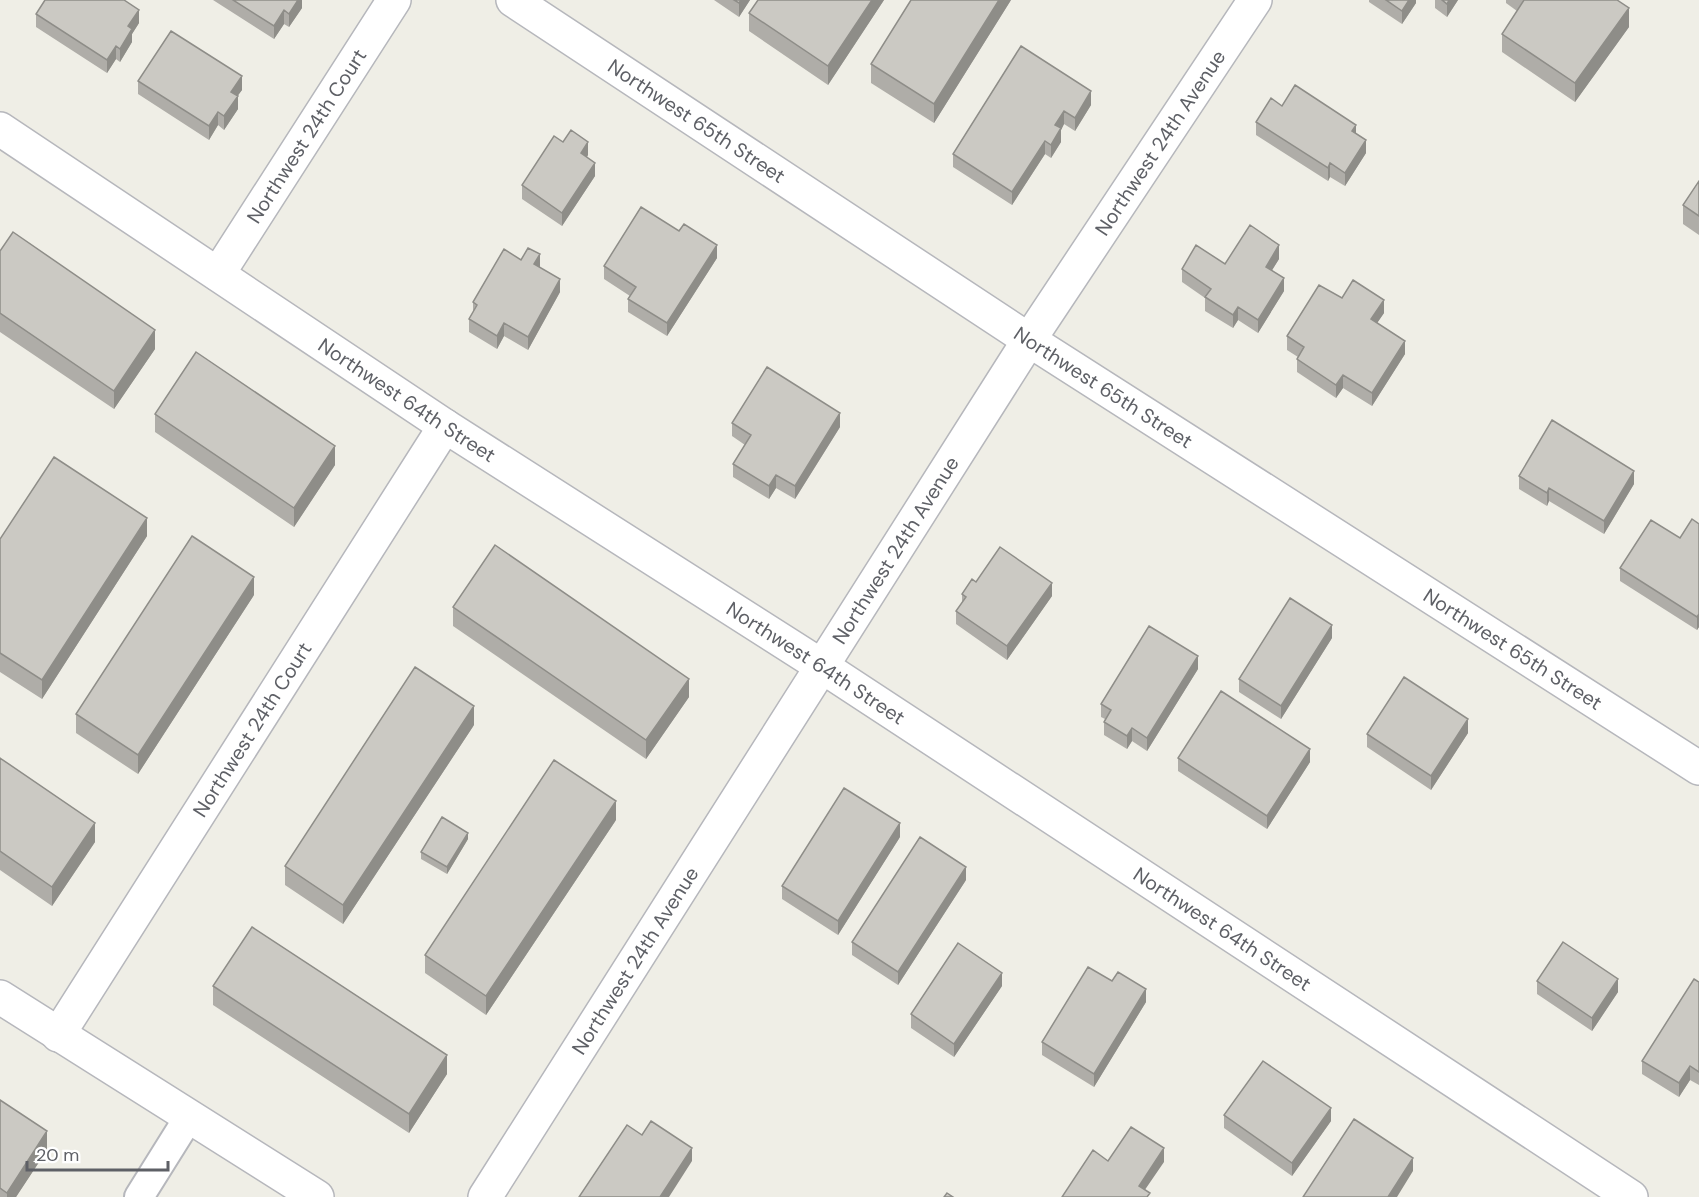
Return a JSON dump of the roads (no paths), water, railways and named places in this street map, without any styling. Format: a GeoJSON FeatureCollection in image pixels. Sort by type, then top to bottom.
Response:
{"type":"FeatureCollection","features":[{"type":"Feature","properties":{"kind":"street","name":"Northwest 24th Court"},"geometry":{"type":"LineString","coordinates":[[218,274],[394,0]]}},
{"type":"Feature","properties":{"kind":"street","name":"Northwest 65th Street"},"geometry":{"type":"LineString","coordinates":[[513,0],[1029,340],[1699,768]]}},
{"type":"Feature","properties":{"kind":"street","name":"Northwest 24th Avenue"},"geometry":{"type":"LineString","coordinates":[[485,1197],[1029,340],[1255,0]]}},
{"type":"Feature","properties":{"kind":"street","name":"Northwest 64th Street"},"geometry":{"type":"LineString","coordinates":[[3,138],[218,274],[445,426],[823,667],[1631,1197]]}},
{"type":"Feature","properties":{"kind":"street","name":"Northwest 24th Court"},"geometry":{"type":"LineString","coordinates":[[58,1035],[445,426]]}},
{"type":"Feature","properties":{"kind":"street"},"geometry":{"type":"LineString","coordinates":[[0,997],[317,1197]]}},
{"type":"Feature","properties":{"kind":"lane"},"geometry":{"type":"LineString","coordinates":[[139,1197],[189,1117]]}}]}
